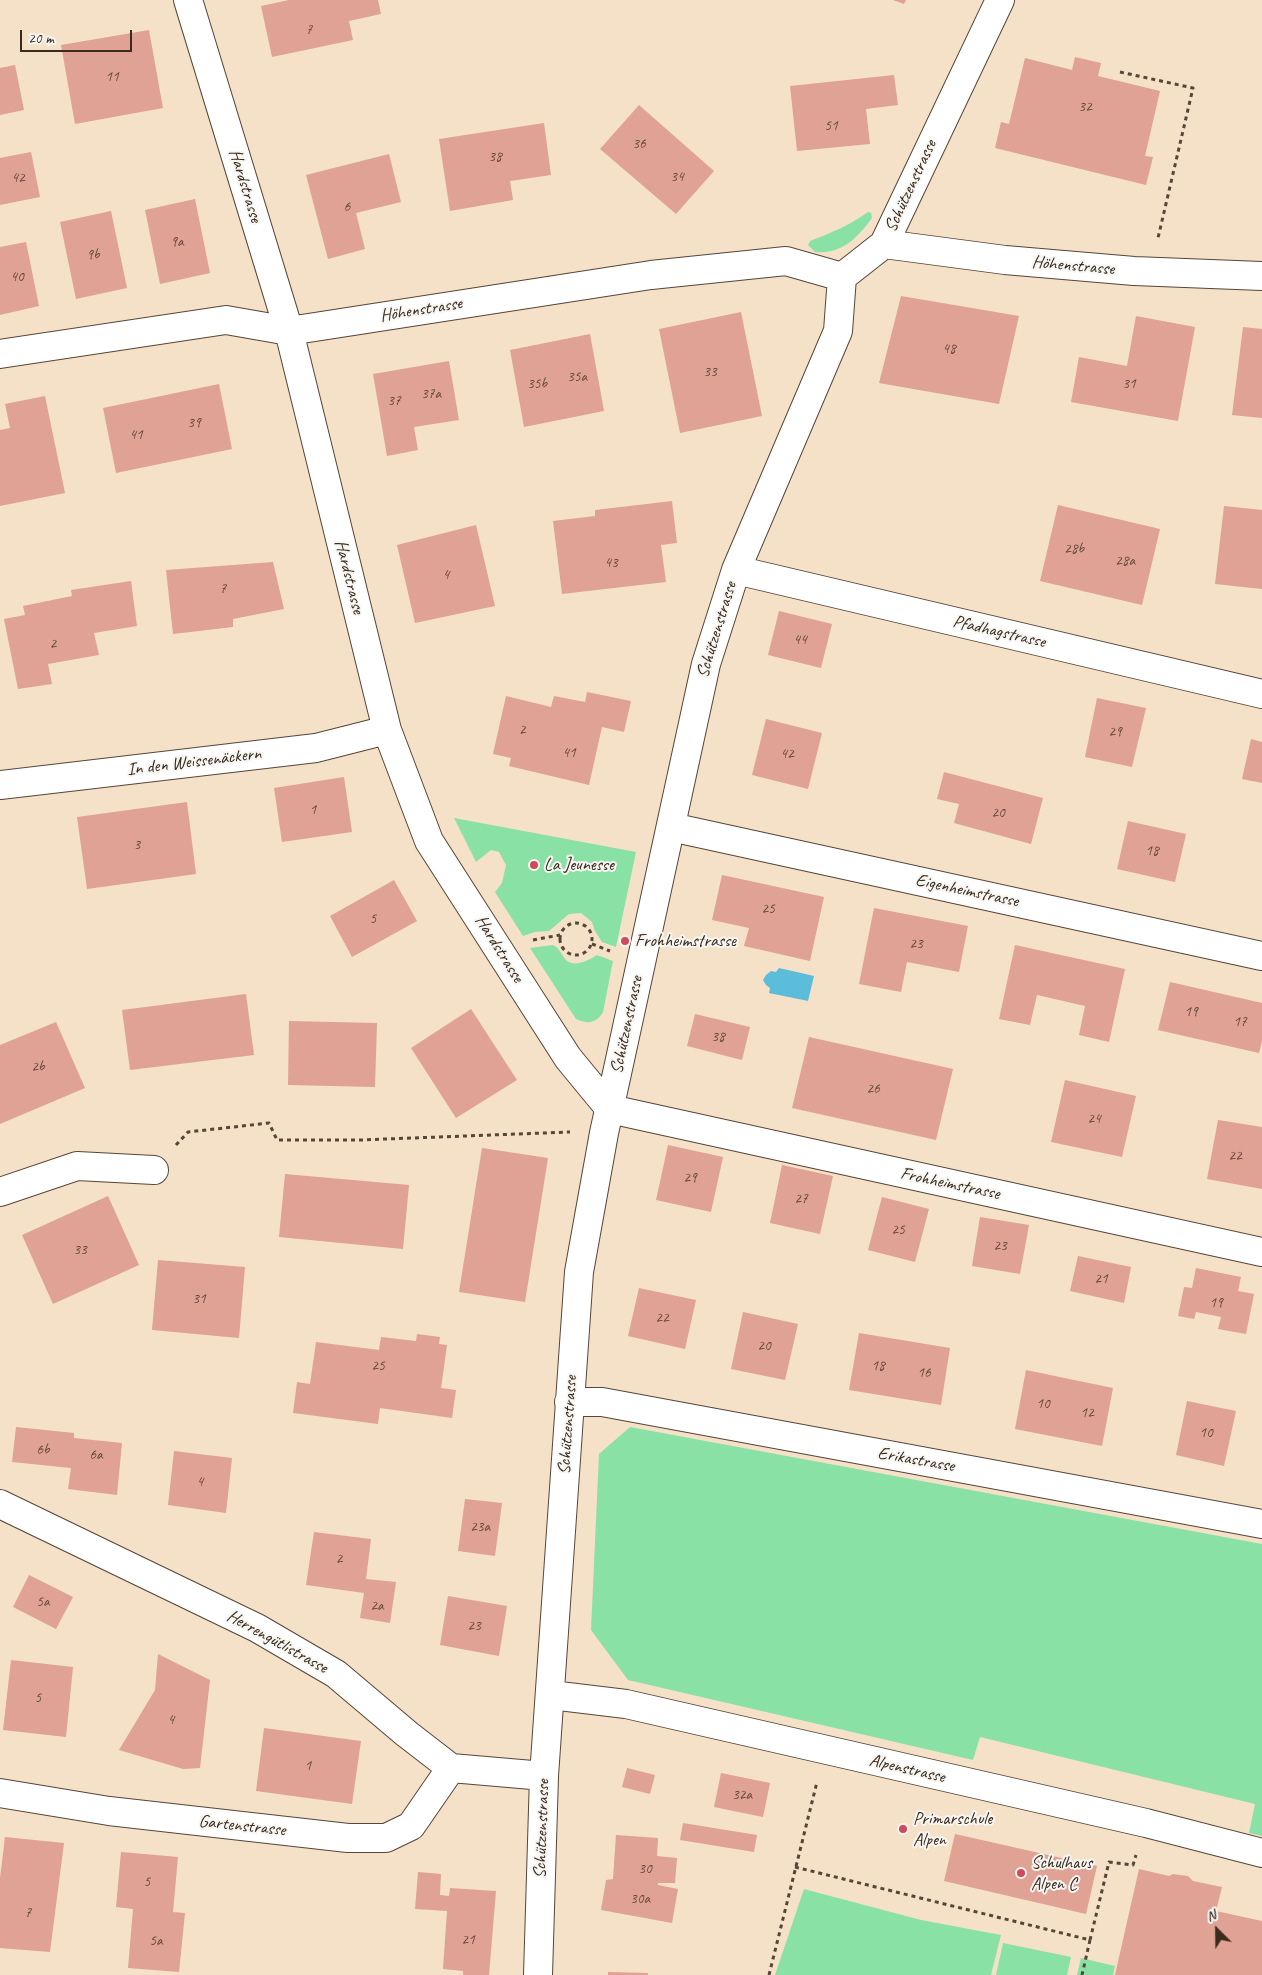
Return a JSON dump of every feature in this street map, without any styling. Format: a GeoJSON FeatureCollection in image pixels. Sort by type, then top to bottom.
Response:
{"type":"FeatureCollection","features":[{"type":"Feature","properties":{"kind":"street","name":"Hardstrasse"},"geometry":{"type":"LineString","coordinates":[[188,0],[289,331],[387,730],[430,841],[568,1058],[610,1109]]}},
{"type":"Feature","properties":{"kind":"street","name":"Schützenstrasse"},"geometry":{"type":"LineString","coordinates":[[538,1975],[544,1776],[579,1272],[610,1109],[706,664],[736,570],[838,331],[842,277],[884,244],[1000,0]]}},
{"type":"Feature","properties":{"kind":"street","name":"Höhenstrasse"},"geometry":{"type":"LineString","coordinates":[[884,244],[1005,260],[1134,271],[1262,276]]}},
{"type":"Feature","properties":{"kind":"street","name":"Höhenstrasse"},"geometry":{"type":"LineString","coordinates":[[0,354],[226,320],[289,331],[651,275],[786,261],[842,277]]}},
{"type":"Feature","properties":{"kind":"street","name":"Pfadhagstrasse"},"geometry":{"type":"LineString","coordinates":[[736,570],[1262,694]]}},
{"type":"Feature","properties":{"kind":"street","name":"In den Weissenäckern"},"geometry":{"type":"LineString","coordinates":[[0,785],[316,748],[387,730]]}},
{"type":"Feature","properties":{"kind":"street","name":"Eigenheimstrasse"},"geometry":{"type":"LineString","coordinates":[[671,827],[1262,956]]}},
{"type":"Feature","properties":{"kind":"street","name":"Frohheimstrasse"},"geometry":{"type":"LineString","coordinates":[[610,1109],[1262,1252]]}},
{"type":"Feature","properties":{"kind":"street"},"geometry":{"type":"LineString","coordinates":[[0,1192],[77,1166],[154,1170]]}},
{"type":"Feature","properties":{"kind":"street","name":"Erikastrasse"},"geometry":{"type":"LineString","coordinates":[[569,1402],[602,1402],[1262,1524]]}},
{"type":"Feature","properties":{"kind":"street","name":"Herrengütlistrasse"},"geometry":{"type":"LineString","coordinates":[[0,1504],[256,1628],[336,1674],[407,1734],[452,1768]]}},
{"type":"Feature","properties":{"kind":"street","name":"Alpenstrasse"},"geometry":{"type":"LineString","coordinates":[[551,1695],[626,1704],[1146,1823],[1262,1853]]}},
{"type":"Feature","properties":{"kind":"street"},"geometry":{"type":"LineString","coordinates":[[452,1768],[544,1776]]}},
{"type":"Feature","properties":{"kind":"street","name":"Gartenstrasse"},"geometry":{"type":"LineString","coordinates":[[0,1793],[109,1811],[348,1838],[386,1838],[412,1826],[452,1768]]}},
{"type":"Feature","properties":{"kind":"path"},"geometry":{"type":"LineString","coordinates":[[1120,72],[1193,88],[1157,241]]}},
{"type":"Feature","properties":{"kind":"path"},"geometry":{"type":"LineString","coordinates":[[577,922],[584,924],[590,930],[593,936],[592,944],[587,951],[580,955],[572,955],[565,951],[561,944],[560,936],[569,924],[577,922]]}},
{"type":"Feature","properties":{"kind":"path"},"geometry":{"type":"LineString","coordinates":[[528,941],[560,936]]}},
{"type":"Feature","properties":{"kind":"path"},"geometry":{"type":"LineString","coordinates":[[592,944],[614,952]]}},
{"type":"Feature","properties":{"kind":"path"},"geometry":{"type":"LineString","coordinates":[[154,1170],[188,1132],[269,1123],[277,1140],[360,1140],[578,1132]]}},
{"type":"Feature","properties":{"kind":"path"},"geometry":{"type":"LineString","coordinates":[[769,1975],[825,1750]]}},
{"type":"Feature","properties":{"kind":"path"},"geometry":{"type":"LineString","coordinates":[[1082,1975],[1109,1862],[1133,1865],[1146,1823]]}},
{"type":"Feature","properties":{"kind":"path"},"geometry":{"type":"LineString","coordinates":[[795,1867],[1090,1940]]}},
{"type":"Feature","properties":{"kind":"green space"},"geometry":{"type":"Polygon","coordinates":[[[868,212],[871,213],[872,218],[855,238],[841,247],[825,252],[815,252],[808,245],[810,241],[854,221],[868,212]]]}},
{"type":"Feature","properties":{"kind":"green space"},"geometry":{"type":"Polygon","coordinates":[[[454,818],[636,852],[616,947],[602,942],[592,922],[581,913],[569,914],[549,931],[535,932],[523,936],[495,892],[502,883],[506,865],[499,852],[491,850],[476,862],[454,818]]]}},
{"type":"Feature","properties":{"kind":"green space"},"geometry":{"type":"Polygon","coordinates":[[[553,945],[570,962],[582,962],[597,955],[613,961],[603,1012],[594,1021],[584,1022],[576,1019],[530,948],[553,945]]]}},
{"type":"Feature","properties":{"kind":"green space"},"geometry":{"type":"Polygon","coordinates":[[[630,1427],[1262,1544],[1262,1836],[1249,1833],[1255,1804],[980,1737],[973,1760],[628,1680],[591,1630],[599,1454],[630,1427]]]}},
{"type":"Feature","properties":{"kind":"green space"},"geometry":{"type":"Polygon","coordinates":[[[804,1889],[921,1920],[1001,1935],[991,1975],[775,1975],[804,1889]]]}},
{"type":"Feature","properties":{"kind":"green space"},"geometry":{"type":"Polygon","coordinates":[[[1003,1943],[1071,1957],[1067,1975],[996,1975],[1003,1943]]]}},
{"type":"Feature","properties":{"kind":"green space"},"geometry":{"type":"Polygon","coordinates":[[[1081,1958],[1115,1966],[1113,1975],[1077,1975],[1081,1958]]]}},
{"type":"Feature","properties":{"kind":"water"},"geometry":{"type":"Polygon","coordinates":[[[779,968],[814,976],[808,1001],[769,993],[770,988],[763,980],[771,971],[776,972],[779,968]]]}},
{"type":"Feature","properties":{"kind":"building"},"geometry":{"type":"Polygon","coordinates":[[[289,0],[378,0],[381,14],[349,21],[353,40],[272,57],[261,6],[289,0]]]}},
{"type":"Feature","properties":{"kind":"building"},"geometry":{"type":"Polygon","coordinates":[[[893,0],[906,0],[904,4],[893,0]]]}},
{"type":"Feature","properties":{"kind":"building"},"geometry":{"type":"Polygon","coordinates":[[[149,30],[163,108],[75,124],[61,45],[149,30]]]}},
{"type":"Feature","properties":{"kind":"building"},"geometry":{"type":"Polygon","coordinates":[[[1075,57],[1101,63],[1098,76],[1160,91],[1145,156],[1153,157],[1146,185],[995,148],[1001,122],[1009,124],[1025,58],[1072,70],[1075,57]]]}},
{"type":"Feature","properties":{"kind":"building"},"geometry":{"type":"Polygon","coordinates":[[[15,65],[24,110],[0,115],[0,68],[15,65]]]}},
{"type":"Feature","properties":{"kind":"building"},"geometry":{"type":"Polygon","coordinates":[[[894,75],[898,105],[866,109],[870,144],[797,151],[790,86],[894,75]]]}},
{"type":"Feature","properties":{"kind":"building"},"geometry":{"type":"Polygon","coordinates":[[[639,105],[714,171],[676,214],[600,149],[639,105]]]}},
{"type":"Feature","properties":{"kind":"building"},"geometry":{"type":"Polygon","coordinates":[[[544,123],[551,175],[510,181],[513,200],[450,211],[439,139],[544,123]]]}},
{"type":"Feature","properties":{"kind":"building"},"geometry":{"type":"Polygon","coordinates":[[[31,152],[40,197],[0,205],[0,158],[31,152]]]}},
{"type":"Feature","properties":{"kind":"building"},"geometry":{"type":"Polygon","coordinates":[[[389,154],[401,202],[356,213],[365,249],[328,259],[306,175],[389,154]]]}},
{"type":"Feature","properties":{"kind":"building"},"geometry":{"type":"Polygon","coordinates":[[[195,199],[210,273],[160,284],[145,210],[195,199]]]}},
{"type":"Feature","properties":{"kind":"building"},"geometry":{"type":"Polygon","coordinates":[[[111,211],[127,288],[76,299],[60,222],[111,211]]]}},
{"type":"Feature","properties":{"kind":"building"},"geometry":{"type":"Polygon","coordinates":[[[26,242],[39,306],[0,315],[0,247],[26,242]]]}},
{"type":"Feature","properties":{"kind":"building"},"geometry":{"type":"Polygon","coordinates":[[[901,296],[1019,316],[999,404],[879,383],[901,296]]]}},
{"type":"Feature","properties":{"kind":"building"},"geometry":{"type":"Polygon","coordinates":[[[741,312],[762,416],[680,433],[659,329],[741,312]]]}},
{"type":"Feature","properties":{"kind":"building"},"geometry":{"type":"Polygon","coordinates":[[[1136,316],[1195,327],[1178,421],[1071,402],[1079,357],[1127,366],[1136,316]]]}},
{"type":"Feature","properties":{"kind":"building"},"geometry":{"type":"Polygon","coordinates":[[[1243,327],[1262,329],[1262,418],[1232,415],[1243,327]]]}},
{"type":"Feature","properties":{"kind":"building"},"geometry":{"type":"Polygon","coordinates":[[[590,334],[604,411],[524,427],[510,350],[590,334]]]}},
{"type":"Feature","properties":{"kind":"building"},"geometry":{"type":"Polygon","coordinates":[[[449,361],[459,420],[414,427],[418,450],[387,456],[373,374],[449,361]]]}},
{"type":"Feature","properties":{"kind":"building"},"geometry":{"type":"Polygon","coordinates":[[[219,384],[232,449],[116,473],[103,408],[219,384]]]}},
{"type":"Feature","properties":{"kind":"building"},"geometry":{"type":"Polygon","coordinates":[[[45,396],[65,493],[0,506],[0,430],[10,428],[5,404],[45,396]]]}},
{"type":"Feature","properties":{"kind":"building"},"geometry":{"type":"Polygon","coordinates":[[[672,501],[677,543],[661,545],[666,582],[562,594],[553,521],[595,516],[595,510],[672,501]]]}},
{"type":"Feature","properties":{"kind":"building"},"geometry":{"type":"Polygon","coordinates":[[[1058,505],[1160,529],[1142,605],[1040,581],[1058,505]]]}},
{"type":"Feature","properties":{"kind":"building"},"geometry":{"type":"Polygon","coordinates":[[[1224,506],[1262,510],[1262,589],[1215,584],[1224,506]]]}},
{"type":"Feature","properties":{"kind":"building"},"geometry":{"type":"Polygon","coordinates":[[[476,525],[495,606],[415,623],[397,545],[476,525]]]}},
{"type":"Feature","properties":{"kind":"building"},"geometry":{"type":"Polygon","coordinates":[[[273,562],[284,609],[233,619],[233,627],[173,634],[166,570],[273,562]]]}},
{"type":"Feature","properties":{"kind":"building"},"geometry":{"type":"Polygon","coordinates":[[[131,581],[137,626],[94,633],[99,655],[48,664],[52,684],[18,689],[4,619],[25,615],[23,606],[72,596],[71,590],[131,581]]]}},
{"type":"Feature","properties":{"kind":"building"},"geometry":{"type":"Polygon","coordinates":[[[779,611],[832,624],[821,668],[768,655],[779,611]]]}},
{"type":"Feature","properties":{"kind":"building"},"geometry":{"type":"Polygon","coordinates":[[[587,692],[631,701],[624,732],[602,727],[589,785],[509,766],[511,758],[493,754],[506,696],[551,707],[554,696],[585,702],[587,692]]]}},
{"type":"Feature","properties":{"kind":"building"},"geometry":{"type":"Polygon","coordinates":[[[1097,698],[1146,708],[1132,767],[1085,757],[1097,698]]]}},
{"type":"Feature","properties":{"kind":"building"},"geometry":{"type":"Polygon","coordinates":[[[766,719],[822,733],[808,789],[752,775],[766,719]]]}},
{"type":"Feature","properties":{"kind":"building"},"geometry":{"type":"Polygon","coordinates":[[[1251,739],[1262,742],[1262,783],[1242,779],[1251,739]]]}},
{"type":"Feature","properties":{"kind":"building"},"geometry":{"type":"Polygon","coordinates":[[[944,772],[1043,798],[1031,844],[954,823],[959,804],[937,799],[944,772]]]}},
{"type":"Feature","properties":{"kind":"building"},"geometry":{"type":"Polygon","coordinates":[[[344,777],[352,832],[282,842],[274,788],[344,777]]]}},
{"type":"Feature","properties":{"kind":"building"},"geometry":{"type":"Polygon","coordinates":[[[187,802],[196,874],[87,889],[77,817],[187,802]]]}},
{"type":"Feature","properties":{"kind":"building"},"geometry":{"type":"Polygon","coordinates":[[[1128,821],[1186,834],[1175,882],[1117,869],[1128,821]]]}},
{"type":"Feature","properties":{"kind":"building"},"geometry":{"type":"Polygon","coordinates":[[[722,875],[824,897],[810,961],[744,946],[749,928],[712,920],[722,875]]]}},
{"type":"Feature","properties":{"kind":"building"},"geometry":{"type":"Polygon","coordinates":[[[394,880],[417,921],[352,957],[330,916],[394,880]]]}},
{"type":"Feature","properties":{"kind":"building"},"geometry":{"type":"Polygon","coordinates":[[[874,908],[968,926],[959,972],[907,962],[901,992],[859,984],[874,908]]]}},
{"type":"Feature","properties":{"kind":"building"},"geometry":{"type":"Polygon","coordinates":[[[1015,945],[1125,969],[1109,1042],[1079,1035],[1085,1006],[1037,995],[1030,1025],[999,1019],[1015,945]]]}},
{"type":"Feature","properties":{"kind":"building"},"geometry":{"type":"Polygon","coordinates":[[[1170,982],[1262,1003],[1262,1041],[1259,1053],[1158,1030],[1170,982]]]}},
{"type":"Feature","properties":{"kind":"building"},"geometry":{"type":"Polygon","coordinates":[[[246,994],[254,1055],[130,1070],[122,1010],[246,994]]]}},
{"type":"Feature","properties":{"kind":"building"},"geometry":{"type":"Polygon","coordinates":[[[471,1009],[517,1080],[456,1118],[411,1048],[471,1009]]]}},
{"type":"Feature","properties":{"kind":"building"},"geometry":{"type":"Polygon","coordinates":[[[695,1014],[750,1027],[742,1060],[687,1046],[695,1014]]]}},
{"type":"Feature","properties":{"kind":"building"},"geometry":{"type":"Polygon","coordinates":[[[289,1021],[377,1023],[375,1087],[288,1085],[289,1021]]]}},
{"type":"Feature","properties":{"kind":"building"},"geometry":{"type":"Polygon","coordinates":[[[56,1022],[85,1088],[0,1124],[0,1045],[56,1022]]]}},
{"type":"Feature","properties":{"kind":"building"},"geometry":{"type":"Polygon","coordinates":[[[809,1037],[953,1069],[936,1140],[792,1108],[809,1037]]]}},
{"type":"Feature","properties":{"kind":"building"},"geometry":{"type":"Polygon","coordinates":[[[1065,1080],[1136,1096],[1122,1157],[1051,1142],[1065,1080]]]}},
{"type":"Feature","properties":{"kind":"building"},"geometry":{"type":"Polygon","coordinates":[[[1218,1120],[1262,1127],[1262,1189],[1207,1179],[1218,1120]]]}},
{"type":"Feature","properties":{"kind":"building"},"geometry":{"type":"Polygon","coordinates":[[[668,1145],[723,1157],[711,1212],[656,1200],[668,1145]]]}},
{"type":"Feature","properties":{"kind":"building"},"geometry":{"type":"Polygon","coordinates":[[[482,1148],[548,1158],[525,1302],[459,1292],[482,1148]]]}},
{"type":"Feature","properties":{"kind":"building"},"geometry":{"type":"Polygon","coordinates":[[[782,1165],[833,1176],[820,1234],[770,1223],[782,1165]]]}},
{"type":"Feature","properties":{"kind":"building"},"geometry":{"type":"Polygon","coordinates":[[[285,1174],[409,1185],[403,1249],[279,1237],[285,1174]]]}},
{"type":"Feature","properties":{"kind":"building"},"geometry":{"type":"Polygon","coordinates":[[[108,1196],[139,1265],[53,1304],[22,1235],[108,1196]]]}},
{"type":"Feature","properties":{"kind":"building"},"geometry":{"type":"Polygon","coordinates":[[[882,1197],[929,1209],[915,1262],[868,1250],[882,1197]]]}},
{"type":"Feature","properties":{"kind":"building"},"geometry":{"type":"Polygon","coordinates":[[[980,1217],[1029,1225],[1020,1274],[972,1266],[980,1217]]]}},
{"type":"Feature","properties":{"kind":"building"},"geometry":{"type":"Polygon","coordinates":[[[1078,1256],[1131,1267],[1124,1303],[1070,1291],[1078,1256]]]}},
{"type":"Feature","properties":{"kind":"building"},"geometry":{"type":"Polygon","coordinates":[[[158,1260],[245,1267],[239,1338],[152,1330],[158,1260]]]}},
{"type":"Feature","properties":{"kind":"building"},"geometry":{"type":"Polygon","coordinates":[[[1196,1268],[1241,1277],[1238,1291],[1254,1294],[1246,1334],[1218,1329],[1221,1317],[1196,1312],[1194,1319],[1178,1316],[1184,1287],[1192,1288],[1196,1268]]]}},
{"type":"Feature","properties":{"kind":"building"},"geometry":{"type":"Polygon","coordinates":[[[639,1288],[696,1300],[685,1349],[628,1336],[639,1288]]]}},
{"type":"Feature","properties":{"kind":"building"},"geometry":{"type":"Polygon","coordinates":[[[743,1312],[798,1324],[785,1380],[731,1369],[743,1312]]]}},
{"type":"Feature","properties":{"kind":"building"},"geometry":{"type":"Polygon","coordinates":[[[859,1333],[950,1348],[941,1405],[849,1390],[859,1333]]]}},
{"type":"Feature","properties":{"kind":"building"},"geometry":{"type":"Polygon","coordinates":[[[417,1334],[440,1337],[439,1344],[447,1345],[441,1388],[456,1390],[452,1418],[380,1408],[378,1424],[293,1413],[297,1382],[310,1384],[316,1342],[379,1350],[381,1337],[416,1341],[417,1334]]]}},
{"type":"Feature","properties":{"kind":"building"},"geometry":{"type":"Polygon","coordinates":[[[1026,1370],[1113,1388],[1102,1446],[1015,1429],[1026,1370]]]}},
{"type":"Feature","properties":{"kind":"building"},"geometry":{"type":"Polygon","coordinates":[[[1187,1401],[1236,1411],[1224,1466],[1176,1455],[1187,1401]]]}},
{"type":"Feature","properties":{"kind":"building"},"geometry":{"type":"Polygon","coordinates":[[[16,1427],[74,1433],[74,1438],[122,1443],[117,1495],[68,1489],[71,1468],[12,1462],[16,1427]]]}},
{"type":"Feature","properties":{"kind":"building"},"geometry":{"type":"Polygon","coordinates":[[[174,1451],[232,1458],[226,1513],[168,1505],[174,1451]]]}},
{"type":"Feature","properties":{"kind":"building"},"geometry":{"type":"Polygon","coordinates":[[[465,1499],[502,1503],[495,1556],[458,1551],[465,1499]]]}},
{"type":"Feature","properties":{"kind":"building"},"geometry":{"type":"Polygon","coordinates":[[[314,1532],[371,1539],[366,1579],[396,1582],[390,1623],[360,1618],[364,1593],[306,1585],[314,1532]]]}},
{"type":"Feature","properties":{"kind":"building"},"geometry":{"type":"Polygon","coordinates":[[[29,1575],[73,1597],[56,1629],[13,1607],[29,1575]]]}},
{"type":"Feature","properties":{"kind":"building"},"geometry":{"type":"Polygon","coordinates":[[[448,1596],[507,1606],[499,1656],[440,1645],[448,1596]]]}},
{"type":"Feature","properties":{"kind":"building"},"geometry":{"type":"Polygon","coordinates":[[[158,1654],[210,1680],[200,1768],[183,1769],[119,1750],[155,1690],[158,1654]]]}},
{"type":"Feature","properties":{"kind":"building"},"geometry":{"type":"Polygon","coordinates":[[[11,1660],[73,1667],[66,1737],[3,1730],[11,1660]]]}},
{"type":"Feature","properties":{"kind":"building"},"geometry":{"type":"Polygon","coordinates":[[[264,1728],[361,1741],[352,1804],[256,1791],[264,1728]]]}},
{"type":"Feature","properties":{"kind":"building"},"geometry":{"type":"Polygon","coordinates":[[[627,1768],[655,1775],[650,1794],[622,1787],[627,1768]]]}},
{"type":"Feature","properties":{"kind":"building"},"geometry":{"type":"Polygon","coordinates":[[[721,1773],[770,1783],[763,1817],[714,1807],[721,1773]]]}},
{"type":"Feature","properties":{"kind":"building"},"geometry":{"type":"Polygon","coordinates":[[[683,1823],[757,1835],[754,1852],[680,1840],[683,1823]]]}},
{"type":"Feature","properties":{"kind":"building","name":"Schulhaus Alpen C"},"geometry":{"type":"Polygon","coordinates":[[[955,1834],[1097,1866],[1086,1914],[944,1881],[955,1834]]]}},
{"type":"Feature","properties":{"kind":"building"},"geometry":{"type":"Polygon","coordinates":[[[616,1835],[658,1838],[657,1856],[677,1858],[675,1883],[658,1883],[658,1885],[678,1889],[672,1923],[601,1910],[606,1880],[613,1879],[616,1835]]]}},
{"type":"Feature","properties":{"kind":"building"},"geometry":{"type":"Polygon","coordinates":[[[5,1837],[64,1843],[50,1952],[0,1948],[0,1878],[5,1837]]]}},
{"type":"Feature","properties":{"kind":"building"},"geometry":{"type":"Polygon","coordinates":[[[121,1852],[178,1857],[173,1912],[185,1913],[179,1972],[128,1968],[133,1909],[116,1907],[121,1852]]]}},
{"type":"Feature","properties":{"kind":"building"},"geometry":{"type":"Polygon","coordinates":[[[1139,1869],[1169,1876],[1173,1874],[1188,1876],[1193,1881],[1222,1887],[1216,1911],[1262,1921],[1262,1975],[1115,1975],[1139,1869]]]}},
{"type":"Feature","properties":{"kind":"building"},"geometry":{"type":"Polygon","coordinates":[[[418,1872],[441,1874],[440,1895],[449,1896],[450,1888],[496,1891],[489,1975],[463,1975],[463,1971],[443,1969],[447,1911],[415,1909],[418,1872]]]}},
{"type":"Feature","properties":{"kind":"building"},"geometry":{"type":"Polygon","coordinates":[[[608,1972],[648,1973],[648,1975],[608,1975],[608,1972]]]}},
{"type":"Feature","properties":{"kind":"place","name":"La Jeunesse"},"geometry":{"type":"Point","coordinates":[534,865]}},
{"type":"Feature","properties":{"kind":"place","name":"Frohheimstrasse"},"geometry":{"type":"Point","coordinates":[625,941]}},
{"type":"Feature","properties":{"kind":"place","name":"Primarschule Alpen"},"geometry":{"type":"Point","coordinates":[903,1829]}},
{"type":"Feature","properties":{"kind":"place","name":"Schulhaus Alpen C"},"geometry":{"type":"Point","coordinates":[1021,1873]}}]}
